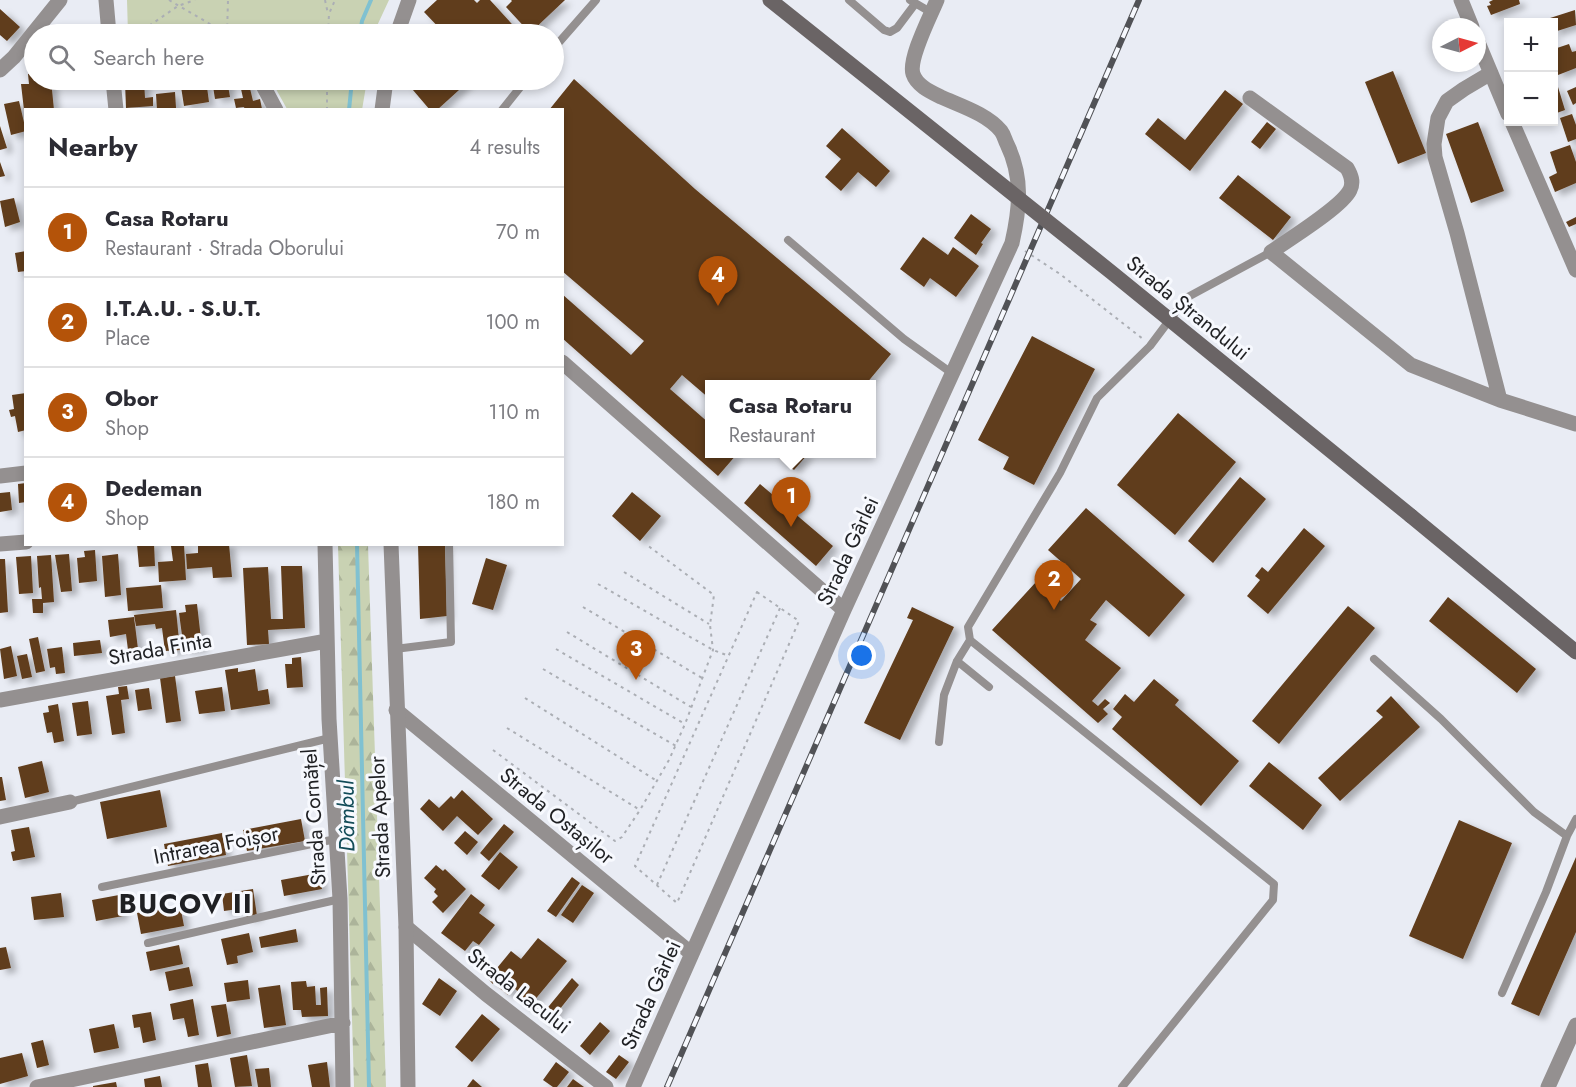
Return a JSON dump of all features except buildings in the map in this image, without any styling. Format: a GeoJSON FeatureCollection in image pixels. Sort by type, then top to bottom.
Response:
{"type":"FeatureCollection","features":[{"type":"Feature","properties":{"kind":"main road","name":"Strada Ștrandului"},"geometry":{"type":"LineString","coordinates":[[770,0],[1112,272],[1576,652]]}},
{"type":"Feature","properties":{"kind":"street"},"geometry":{"type":"LineString","coordinates":[[41,24],[60,0]]}},
{"type":"Feature","properties":{"kind":"street"},"geometry":{"type":"LineString","coordinates":[[106,0],[108,24]]}},
{"type":"Feature","properties":{"kind":"street"},"geometry":{"type":"LineString","coordinates":[[400,24],[409,0]]}},
{"type":"Feature","properties":{"kind":"street"},"geometry":{"type":"LineString","coordinates":[[1461,0],[1468,18]]}},
{"type":"Feature","properties":{"kind":"street","name":"Strada Gârlei"},"geometry":{"type":"LineString","coordinates":[[633,1087],[844,610],[1012,243],[1017,221],[1019,179],[1002,132],[985,118],[931,92],[920,84],[913,74],[914,58],[935,7]]}},
{"type":"Feature","properties":{"kind":"street"},"geometry":{"type":"LineString","coordinates":[[0,70],[24,45]]}},
{"type":"Feature","properties":{"kind":"street"},"geometry":{"type":"LineString","coordinates":[[1486,61],[1504,103]]}},
{"type":"Feature","properties":{"kind":"street"},"geometry":{"type":"LineString","coordinates":[[1491,73],[1447,101],[1438,118],[1434,144],[1437,164],[1500,400]]}},
{"type":"Feature","properties":{"kind":"street"},"geometry":{"type":"LineString","coordinates":[[114,90],[116,108]]}},
{"type":"Feature","properties":{"kind":"street"},"geometry":{"type":"LineString","coordinates":[[266,90],[275,108]]}},
{"type":"Feature","properties":{"kind":"street"},"geometry":{"type":"LineString","coordinates":[[382,108],[385,90]]}},
{"type":"Feature","properties":{"kind":"street"},"geometry":{"type":"LineString","coordinates":[[1250,98],[1347,168],[1351,175],[1352,183],[1345,198],[1271,252],[1411,365],[1500,400],[1576,424]]}},
{"type":"Feature","properties":{"kind":"street"},"geometry":{"type":"LineString","coordinates":[[1514,126],[1572,248],[1576,270]]}},
{"type":"Feature","properties":{"kind":"street"},"geometry":{"type":"LineString","coordinates":[[564,364],[844,610]]}},
{"type":"Feature","properties":{"kind":"street"},"geometry":{"type":"LineString","coordinates":[[0,476],[24,473]]}},
{"type":"Feature","properties":{"kind":"street"},"geometry":{"type":"LineString","coordinates":[[0,544],[24,542]]}},
{"type":"Feature","properties":{"kind":"street","name":"Strada Cornățel"},"geometry":{"type":"LineString","coordinates":[[326,546],[330,738],[340,899],[343,1087]]}},
{"type":"Feature","properties":{"kind":"street","name":"Strada Apelor"},"geometry":{"type":"LineString","coordinates":[[391,546],[406,927],[408,1087]]}},
{"type":"Feature","properties":{"kind":"street","name":"Strada Finta"},"geometry":{"type":"LineString","coordinates":[[0,700],[327,641]]}},
{"type":"Feature","properties":{"kind":"street","name":"Strada Ostașilor"},"geometry":{"type":"LineString","coordinates":[[396,711],[692,954]]}},
{"type":"Feature","properties":{"kind":"street"},"geometry":{"type":"LineString","coordinates":[[0,818],[70,802]]}},
{"type":"Feature","properties":{"kind":"street","name":"Strada Lacului"},"geometry":{"type":"LineString","coordinates":[[406,927],[486,994],[606,1087]]}},
{"type":"Feature","properties":{"kind":"street"},"geometry":{"type":"LineString","coordinates":[[37,1087],[343,1023]]}},
{"type":"Feature","properties":{"kind":"street"},"geometry":{"type":"LineString","coordinates":[[1548,1087],[1576,1025]]}},
{"type":"Feature","properties":{"kind":"lane"},"geometry":{"type":"LineString","coordinates":[[564,37],[596,0]]}},
{"type":"Feature","properties":{"kind":"lane"},"geometry":{"type":"LineString","coordinates":[[849,0],[884,30],[890,32],[897,28],[913,2],[935,7]]}},
{"type":"Feature","properties":{"kind":"lane"},"geometry":{"type":"LineString","coordinates":[[504,108],[518,90]]}},
{"type":"Feature","properties":{"kind":"lane"},"geometry":{"type":"LineString","coordinates":[[788,240],[903,339],[953,374]]}},
{"type":"Feature","properties":{"kind":"lane"},"geometry":{"type":"LineString","coordinates":[[939,742],[944,695],[957,661],[970,640],[968,627],[1060,473],[1097,398],[1150,346],[1186,298],[1271,252]]}},
{"type":"Feature","properties":{"kind":"lane"},"geometry":{"type":"LineString","coordinates":[[394,650],[451,642],[449,546]]}},
{"type":"Feature","properties":{"kind":"lane"},"geometry":{"type":"LineString","coordinates":[[970,640],[1274,884],[1273,900],[1122,1087]]}},
{"type":"Feature","properties":{"kind":"lane"},"geometry":{"type":"LineString","coordinates":[[1374,659],[1441,719],[1534,812],[1567,836]]}},
{"type":"Feature","properties":{"kind":"lane"},"geometry":{"type":"LineString","coordinates":[[957,661],[989,687]]}},
{"type":"Feature","properties":{"kind":"lane"},"geometry":{"type":"LineString","coordinates":[[70,802],[330,738]]}},
{"type":"Feature","properties":{"kind":"lane"},"geometry":{"type":"LineString","coordinates":[[1503,993],[1576,819]]}},
{"type":"Feature","properties":{"kind":"lane","name":"Intrarea Foișor"},"geometry":{"type":"LineString","coordinates":[[102,887],[336,839]]}},
{"type":"Feature","properties":{"kind":"lane"},"geometry":{"type":"LineString","coordinates":[[148,943],[340,899]]}},
{"type":"Feature","properties":{"kind":"path"},"geometry":{"type":"LineString","coordinates":[[169,0],[210,24]]}},
{"type":"Feature","properties":{"kind":"path"},"geometry":{"type":"LineString","coordinates":[[152,24],[178,6],[195,0]]}},
{"type":"Feature","properties":{"kind":"path"},"geometry":{"type":"LineString","coordinates":[[227,24],[228,0]]}},
{"type":"Feature","properties":{"kind":"path"},"geometry":{"type":"LineString","coordinates":[[325,0],[329,17]]}},
{"type":"Feature","properties":{"kind":"path"},"geometry":{"type":"LineString","coordinates":[[329,24],[335,0]]}},
{"type":"Feature","properties":{"kind":"path"},"geometry":{"type":"LineString","coordinates":[[327,90],[327,108]]}},
{"type":"Feature","properties":{"kind":"path"},"geometry":{"type":"LineString","coordinates":[[1012,243],[1060,274],[1150,346]]}},
{"type":"Feature","properties":{"kind":"path"},"geometry":{"type":"LineString","coordinates":[[493,750],[615,842],[622,837],[657,782],[676,746],[713,650],[710,625],[714,595],[647,545]]}},
{"type":"Feature","properties":{"kind":"path"},"geometry":{"type":"LineString","coordinates":[[624,572],[710,625]]}},
{"type":"Feature","properties":{"kind":"path"},"geometry":{"type":"LineString","coordinates":[[598,584],[713,650],[729,656]]}},
{"type":"Feature","properties":{"kind":"path"},"geometry":{"type":"LineString","coordinates":[[757,592],[799,621],[676,903],[634,866],[729,656],[757,592]]}},
{"type":"Feature","properties":{"kind":"path"},"geometry":{"type":"LineString","coordinates":[[583,607],[702,678]]}},
{"type":"Feature","properties":{"kind":"path"},"geometry":{"type":"LineString","coordinates":[[657,885],[780,608]]}},
{"type":"Feature","properties":{"kind":"path"},"geometry":{"type":"LineString","coordinates":[[567,632],[692,707]]}},
{"type":"Feature","properties":{"kind":"path"},"geometry":{"type":"LineString","coordinates":[[556,650],[685,724]]}},
{"type":"Feature","properties":{"kind":"path"},"geometry":{"type":"LineString","coordinates":[[543,669],[676,746]]}},
{"type":"Feature","properties":{"kind":"path"},"geometry":{"type":"LineString","coordinates":[[525,698],[657,782]]}},
{"type":"Feature","properties":{"kind":"path"},"geometry":{"type":"LineString","coordinates":[[507,728],[640,810]]}},
{"type":"Feature","properties":{"kind":"green space"},"geometry":{"type":"Polygon","coordinates":[[[127,0],[389,0],[378,24],[128,24],[127,0]]]}},
{"type":"Feature","properties":{"kind":"green space"},"geometry":{"type":"Polygon","coordinates":[[[277,90],[365,90],[362,108],[286,108],[277,90]]]}},
{"type":"Feature","properties":{"kind":"green space"},"geometry":{"type":"Polygon","coordinates":[[[338,546],[368,546],[386,1087],[354,1087],[338,546]]]}},
{"type":"Feature","properties":{"kind":"waterway","name":"Dâmbul"},"geometry":{"type":"LineString","coordinates":[[362,24],[371,0]]}},
{"type":"Feature","properties":{"kind":"waterway","name":"Dâmbul"},"geometry":{"type":"LineString","coordinates":[[349,108],[351,90]]}},
{"type":"Feature","properties":{"kind":"waterway","name":"Dâmbul"},"geometry":{"type":"LineString","coordinates":[[357,546],[369,1087]]}},
{"type":"Feature","properties":{"kind":"railway"},"geometry":{"type":"LineString","coordinates":[[667,1087],[1139,0]]}},
{"type":"Feature","properties":{"kind":"place","name":"Dedeman"},"geometry":{"type":"Point","coordinates":[718,306]}},
{"type":"Feature","properties":{"kind":"place","name":"Casa Rotaru"},"geometry":{"type":"Point","coordinates":[791,527]}},
{"type":"Feature","properties":{"kind":"place","name":"I.T.A.U. - S.U.T."},"geometry":{"type":"Point","coordinates":[1054,610]}},
{"type":"Feature","properties":{"kind":"place","name":"Obor"},"geometry":{"type":"Point","coordinates":[636,680]}},
{"type":"Feature","properties":{"kind":"district","name":"BUCOV II"},"geometry":{"type":"Point","coordinates":[186,904]}}]}
